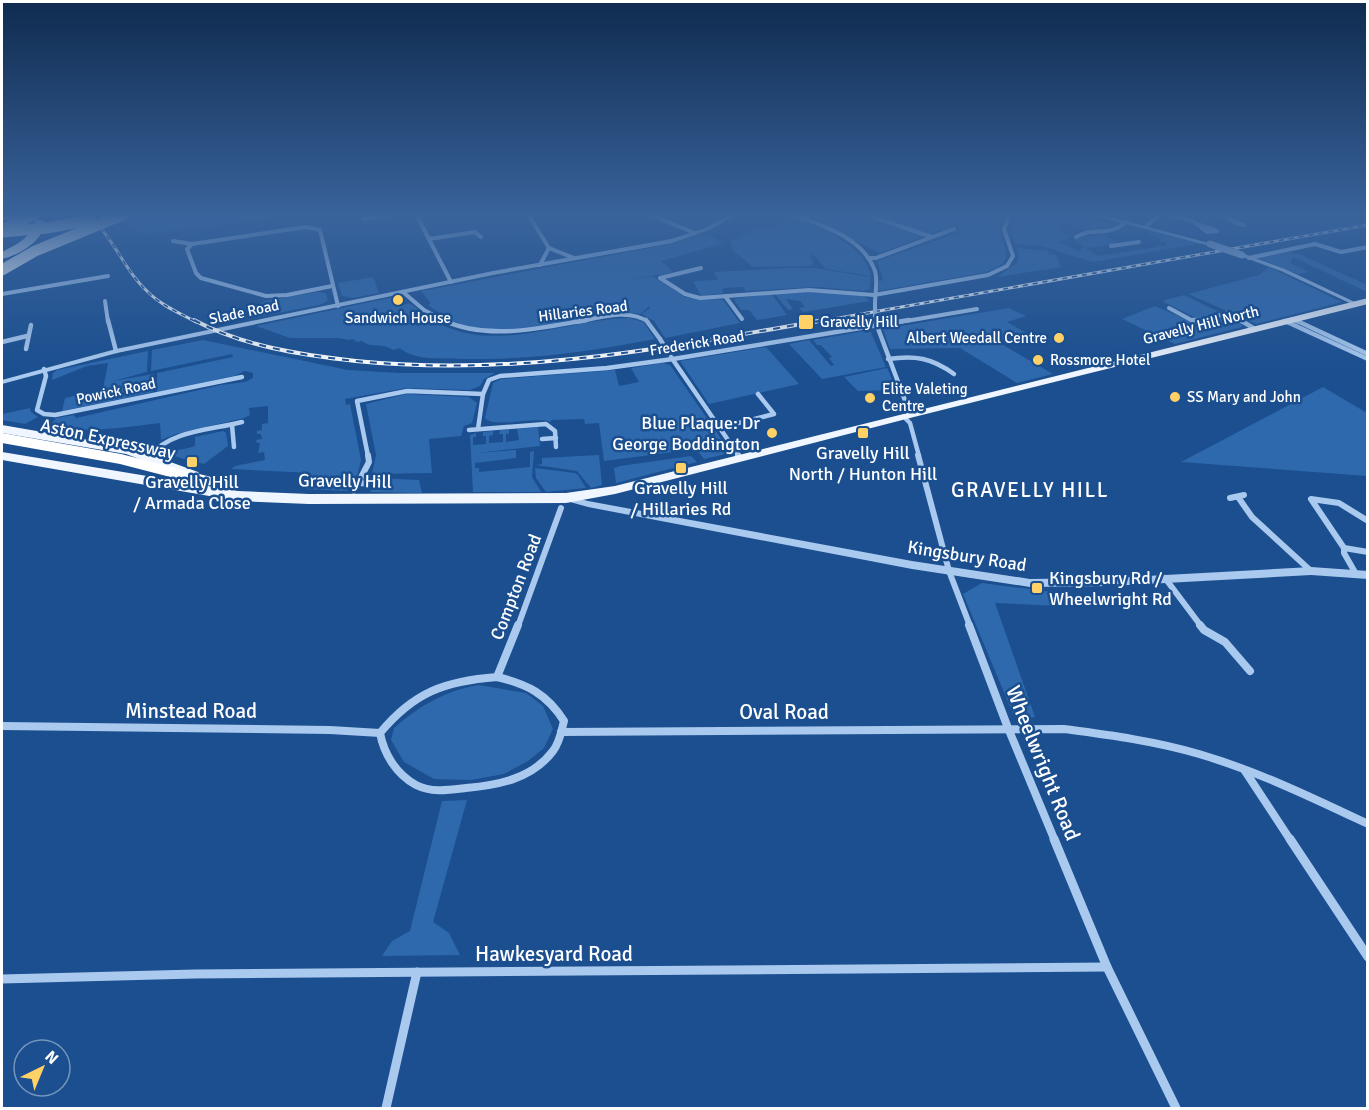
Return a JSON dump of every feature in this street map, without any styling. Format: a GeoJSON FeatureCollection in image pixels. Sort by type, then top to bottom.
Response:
{"type":"FeatureCollection","features":[{"type":"Feature","properties":{"kind":"highway","name":"Aston Expressway"},"geometry":{"type":"LineString","coordinates":[[2,438],[121,459],[200,486]]}},
{"type":"Feature","properties":{"kind":"highway","name":"Aston Expressway"},"geometry":{"type":"LineString","coordinates":[[2,447],[200,486]]}},
{"type":"Feature","properties":{"kind":"main road","name":"Gravelly Hill North"},"geometry":{"type":"LineString","coordinates":[[908,416],[1368,301]]}},
{"type":"Feature","properties":{"kind":"main road","name":"Gravelly Hill"},"geometry":{"type":"LineString","coordinates":[[2,456],[268,497],[564,503],[908,416]]}},
{"type":"Feature","properties":{"kind":"main road","name":"Gravelly Hill"},"geometry":{"type":"LineString","coordinates":[[2,429],[120,450],[148,458],[200,486]]}},
{"type":"Feature","properties":{"kind":"street"},"geometry":{"type":"LineString","coordinates":[[193,266],[196,273],[208,280],[274,297],[332,286]]}},
{"type":"Feature","properties":{"kind":"street"},"geometry":{"type":"LineString","coordinates":[[328,266],[338,306]]}},
{"type":"Feature","properties":{"kind":"street"},"geometry":{"type":"LineString","coordinates":[[443,266],[451,282]]}},
{"type":"Feature","properties":{"kind":"street","name":"Slade Road"},"geometry":{"type":"LineString","coordinates":[[2,382],[116,351],[536,266]]}},
{"type":"Feature","properties":{"kind":"street","name":"Wheelwright Road"},"geometry":{"type":"LineString","coordinates":[[872,266],[876,272],[874,295],[876,324],[908,416],[949,571],[1008,728],[1107,967],[1176,1108]]}},
{"type":"Feature","properties":{"kind":"street"},"geometry":{"type":"LineString","coordinates":[[702,268],[660,278],[685,294],[695,297],[809,290],[874,295],[988,275],[1008,266]]}},
{"type":"Feature","properties":{"kind":"street"},"geometry":{"type":"LineString","coordinates":[[1271,266],[1356,304]]}},
{"type":"Feature","properties":{"kind":"street"},"geometry":{"type":"LineString","coordinates":[[2,294],[90,277],[108,276]]}},
{"type":"Feature","properties":{"kind":"street","name":"Hillaries Road"},"geometry":{"type":"LineString","coordinates":[[403,292],[446,322],[471,330],[511,331],[628,315],[648,322],[740,458]]}},
{"type":"Feature","properties":{"kind":"street"},"geometry":{"type":"LineString","coordinates":[[725,296],[742,319]]}},
{"type":"Feature","properties":{"kind":"street"},"geometry":{"type":"LineString","coordinates":[[105,301],[116,351]]}},
{"type":"Feature","properties":{"kind":"street"},"geometry":{"type":"LineString","coordinates":[[1169,308],[1196,322],[1228,314],[1255,329]]}},
{"type":"Feature","properties":{"kind":"street","name":"Frederick Road"},"geometry":{"type":"LineString","coordinates":[[483,394],[489,380],[500,376],[607,368],[673,359],[977,309]]}},
{"type":"Feature","properties":{"kind":"street"},"geometry":{"type":"LineString","coordinates":[[739,314],[746,313]]}},
{"type":"Feature","properties":{"kind":"street"},"geometry":{"type":"LineString","coordinates":[[1288,320],[1368,354]]}},
{"type":"Feature","properties":{"kind":"street"},"geometry":{"type":"LineString","coordinates":[[1288,320],[1368,359]]}},
{"type":"Feature","properties":{"kind":"street"},"geometry":{"type":"LineString","coordinates":[[26,349],[31,325]]}},
{"type":"Feature","properties":{"kind":"street"},"geometry":{"type":"LineString","coordinates":[[2,342],[27,336]]}},
{"type":"Feature","properties":{"kind":"street"},"geometry":{"type":"LineString","coordinates":[[888,359],[912,355],[926,356],[939,362],[954,374]]}},
{"type":"Feature","properties":{"kind":"street","name":"Powick Road"},"geometry":{"type":"LineString","coordinates":[[44,369],[46,376],[37,410],[50,415],[242,377]]}},
{"type":"Feature","properties":{"kind":"street"},"geometry":{"type":"LineString","coordinates":[[354,491],[369,462],[357,401],[407,391],[483,394],[478,429]]}},
{"type":"Feature","properties":{"kind":"street"},"geometry":{"type":"LineString","coordinates":[[719,428],[774,414],[759,394]]}},
{"type":"Feature","properties":{"kind":"street"},"geometry":{"type":"LineString","coordinates":[[148,458],[152,451],[168,440],[242,422]]}},
{"type":"Feature","properties":{"kind":"street"},"geometry":{"type":"LineString","coordinates":[[469,430],[539,423],[552,427],[556,447]]}},
{"type":"Feature","properties":{"kind":"street"},"geometry":{"type":"LineString","coordinates":[[232,425],[234,447]]}},
{"type":"Feature","properties":{"kind":"street"},"geometry":{"type":"LineString","coordinates":[[542,439],[556,438]]}},
{"type":"Feature","properties":{"kind":"street"},"geometry":{"type":"LineString","coordinates":[[359,483],[373,484]]}},
{"type":"Feature","properties":{"kind":"street"},"geometry":{"type":"LineString","coordinates":[[1230,498],[1241,496],[1252,517],[1311,571]]}},
{"type":"Feature","properties":{"kind":"street"},"geometry":{"type":"LineString","coordinates":[[1362,574],[1344,553],[1344,548],[1311,500],[1331,500],[1368,521]]}},
{"type":"Feature","properties":{"kind":"street","name":"Kingsbury Road"},"geometry":{"type":"LineString","coordinates":[[564,503],[588,504],[1003,581],[1042,584],[1311,571],[1362,574]]}},
{"type":"Feature","properties":{"kind":"street","name":"Compton Road"},"geometry":{"type":"LineString","coordinates":[[497,677],[564,503]]}},
{"type":"Feature","properties":{"kind":"street"},"geometry":{"type":"LineString","coordinates":[[1344,548],[1368,552]]}},
{"type":"Feature","properties":{"kind":"street"},"geometry":{"type":"LineString","coordinates":[[1165,577],[1204,630],[1226,642],[1250,671]]}},
{"type":"Feature","properties":{"kind":"street"},"geometry":{"type":"LineString","coordinates":[[497,677],[519,681],[548,697],[564,721],[558,744],[549,755],[525,773],[498,785],[442,791],[425,789],[407,780],[396,769],[381,745],[380,734],[391,718],[415,698],[456,681],[497,677]]}},
{"type":"Feature","properties":{"kind":"street","name":"Minstead Road"},"geometry":{"type":"LineString","coordinates":[[2,726],[330,730],[380,734]]}},
{"type":"Feature","properties":{"kind":"street","name":"Oval Road"},"geometry":{"type":"LineString","coordinates":[[561,732],[1064,729],[1122,737],[1215,759],[1310,796],[1368,824]]}},
{"type":"Feature","properties":{"kind":"street"},"geometry":{"type":"LineString","coordinates":[[1245,770],[1368,957]]}},
{"type":"Feature","properties":{"kind":"street","name":"Hawkesyard Road"},"geometry":{"type":"LineString","coordinates":[[2,978],[195,974],[1107,967]]}},
{"type":"Feature","properties":{"kind":"street"},"geometry":{"type":"LineString","coordinates":[[386,1108],[417,972]]}},
{"type":"Feature","properties":{"kind":"shaded area"},"geometry":{"type":"Polygon","coordinates":[[[555,266],[666,266],[673,272],[632,279],[652,276],[685,297],[723,300],[740,323],[665,338],[654,321],[642,314],[650,308],[649,306],[641,314],[609,314],[508,329],[475,328],[460,324],[428,305],[431,303],[421,291],[555,266]]]}},
{"type":"Feature","properties":{"kind":"shaded area"},"geometry":{"type":"Polygon","coordinates":[[[752,266],[810,266],[810,266],[752,266]]]}},
{"type":"Feature","properties":{"kind":"shaded area"},"geometry":{"type":"Polygon","coordinates":[[[823,266],[866,266],[871,276],[826,269],[823,266]]]}},
{"type":"Feature","properties":{"kind":"shaded area"},"geometry":{"type":"Polygon","coordinates":[[[879,266],[999,266],[982,273],[878,291],[879,281],[883,280],[879,266]]]}},
{"type":"Feature","properties":{"kind":"shaded area"},"geometry":{"type":"Polygon","coordinates":[[[1013,266],[1061,267],[997,277],[1013,266]]]}},
{"type":"Feature","properties":{"kind":"shaded area"},"geometry":{"type":"Polygon","coordinates":[[[1278,266],[1296,266],[1309,272],[1298,274],[1278,266]]]}},
{"type":"Feature","properties":{"kind":"shaded area"},"geometry":{"type":"Polygon","coordinates":[[[1312,266],[1325,266],[1367,285],[1367,292],[1312,266]]]}},
{"type":"Feature","properties":{"kind":"shaded area"},"geometry":{"type":"Polygon","coordinates":[[[1269,267],[1342,302],[1256,324],[1188,294],[1259,275],[1269,267]]]}},
{"type":"Feature","properties":{"kind":"shaded area"},"geometry":{"type":"Polygon","coordinates":[[[813,268],[871,277],[870,289],[863,291],[817,287],[746,291],[743,287],[724,288],[723,293],[701,296],[693,281],[718,280],[714,272],[813,268]]]}},
{"type":"Feature","properties":{"kind":"shaded area"},"geometry":{"type":"Polygon","coordinates":[[[373,277],[379,293],[353,298],[342,296],[338,283],[373,277]]]}},
{"type":"Feature","properties":{"kind":"shaded area"},"geometry":{"type":"Polygon","coordinates":[[[317,292],[326,293],[328,301],[319,305],[257,317],[251,308],[265,301],[317,292]]]}},
{"type":"Feature","properties":{"kind":"shaded area"},"geometry":{"type":"Polygon","coordinates":[[[820,292],[864,296],[870,301],[803,312],[799,308],[805,307],[800,301],[786,299],[793,309],[788,310],[774,293],[820,292]]]}},
{"type":"Feature","properties":{"kind":"shaded area"},"geometry":{"type":"Polygon","coordinates":[[[771,293],[787,315],[757,320],[749,310],[741,310],[734,299],[771,293]]]}},
{"type":"Feature","properties":{"kind":"shaded area"},"geometry":{"type":"Polygon","coordinates":[[[1184,295],[1217,311],[1210,316],[1198,319],[1162,301],[1184,295]]]}},
{"type":"Feature","properties":{"kind":"shaded area"},"geometry":{"type":"Polygon","coordinates":[[[394,297],[401,306],[409,303],[438,323],[471,334],[516,335],[629,318],[643,322],[655,339],[535,357],[437,359],[413,355],[400,348],[393,350],[385,346],[369,345],[353,339],[290,338],[256,326],[394,297]]]}},
{"type":"Feature","properties":{"kind":"shaded area"},"geometry":{"type":"Polygon","coordinates":[[[1155,306],[1197,324],[1225,317],[1242,324],[1242,327],[1175,344],[1122,319],[1155,306]]]}},
{"type":"Feature","properties":{"kind":"shaded area"},"geometry":{"type":"Polygon","coordinates":[[[1009,308],[1026,316],[1007,322],[1028,334],[998,342],[1053,374],[1017,383],[960,348],[890,349],[883,329],[1009,308]]]}},
{"type":"Feature","properties":{"kind":"shaded area"},"geometry":{"type":"Polygon","coordinates":[[[870,330],[886,367],[822,379],[789,344],[809,340],[831,366],[834,365],[829,358],[832,357],[813,340],[870,330]]]}},
{"type":"Feature","properties":{"kind":"shaded area"},"geometry":{"type":"Polygon","coordinates":[[[203,340],[348,370],[400,373],[495,373],[484,379],[480,386],[470,390],[406,388],[345,399],[346,405],[350,404],[361,460],[358,473],[347,491],[302,489],[311,473],[231,469],[235,466],[265,460],[264,452],[258,453],[260,443],[256,440],[262,439],[261,434],[257,434],[257,431],[262,430],[262,424],[268,423],[268,406],[249,408],[250,415],[244,418],[176,434],[161,440],[160,423],[88,430],[60,428],[51,424],[56,418],[74,415],[76,418],[221,385],[245,382],[253,378],[253,373],[245,371],[234,376],[157,392],[157,373],[233,357],[232,354],[151,371],[152,350],[203,340]]]}},
{"type":"Feature","properties":{"kind":"shaded area"},"geometry":{"type":"Polygon","coordinates":[[[766,347],[799,384],[709,404],[680,361],[766,347]]]}},
{"type":"Feature","properties":{"kind":"shaded area"},"geometry":{"type":"Polygon","coordinates":[[[148,351],[147,372],[113,381],[154,374],[153,392],[62,411],[65,398],[103,389],[108,363],[87,366],[52,380],[53,373],[57,370],[148,351]]]}},
{"type":"Feature","properties":{"kind":"shaded area"},"geometry":{"type":"Polygon","coordinates":[[[663,363],[670,365],[731,453],[704,459],[696,449],[604,461],[599,423],[585,424],[584,419],[505,423],[485,418],[493,383],[501,379],[615,370],[619,386],[639,382],[631,368],[663,363]]]}},
{"type":"Feature","properties":{"kind":"shaded area"},"geometry":{"type":"Polygon","coordinates":[[[887,368],[897,390],[858,391],[844,377],[887,368]]]}},
{"type":"Feature","properties":{"kind":"shaded area"},"geometry":{"type":"Polygon","coordinates":[[[1323,387],[1367,413],[1367,476],[1181,462],[1323,387]]]}},
{"type":"Feature","properties":{"kind":"shaded area"},"geometry":{"type":"Polygon","coordinates":[[[406,394],[469,397],[477,403],[472,423],[464,426],[461,436],[429,439],[432,473],[372,474],[376,455],[366,404],[406,394]]]}},
{"type":"Feature","properties":{"kind":"shaded area"},"geometry":{"type":"Polygon","coordinates":[[[30,408],[31,412],[38,417],[25,424],[2,420],[2,414],[30,408]]]}},
{"type":"Feature","properties":{"kind":"shaded area"},"geometry":{"type":"Polygon","coordinates":[[[538,427],[540,446],[477,453],[516,450],[516,458],[475,463],[475,468],[479,468],[479,472],[530,467],[530,452],[534,451],[532,477],[541,492],[473,492],[470,435],[476,433],[476,437],[473,437],[473,445],[486,444],[486,436],[483,436],[483,432],[493,431],[493,435],[489,436],[489,443],[503,442],[503,434],[499,434],[500,430],[509,429],[506,442],[519,440],[517,429],[538,427]]]}},
{"type":"Feature","properties":{"kind":"shaded area"},"geometry":{"type":"Polygon","coordinates":[[[223,431],[226,433],[228,446],[204,464],[193,461],[192,457],[191,461],[160,452],[171,447],[171,451],[195,446],[195,437],[223,431]]]}},
{"type":"Feature","properties":{"kind":"shaded area"},"geometry":{"type":"Polygon","coordinates":[[[599,455],[602,485],[591,488],[577,471],[536,465],[542,464],[542,458],[599,455]]]}},
{"type":"Feature","properties":{"kind":"shaded area"},"geometry":{"type":"Polygon","coordinates":[[[691,456],[697,462],[616,483],[614,468],[691,456]]]}},
{"type":"Feature","properties":{"kind":"shaded area"},"geometry":{"type":"Polygon","coordinates":[[[535,468],[575,473],[586,488],[546,492],[536,478],[535,468]]]}},
{"type":"Feature","properties":{"kind":"shaded area"},"geometry":{"type":"Polygon","coordinates":[[[378,478],[419,480],[422,493],[370,492],[378,478]]]}},
{"type":"Feature","properties":{"kind":"shaded area"},"geometry":{"type":"Polygon","coordinates":[[[982,583],[1052,592],[1058,606],[995,603],[1035,717],[1025,718],[1013,714],[963,594],[982,583]]]}},
{"type":"Feature","properties":{"kind":"shaded area"},"geometry":{"type":"Polygon","coordinates":[[[479,685],[526,693],[543,706],[553,729],[544,748],[528,761],[504,774],[471,780],[434,779],[404,762],[391,740],[394,728],[434,700],[467,687],[479,685]]]}},
{"type":"Feature","properties":{"kind":"shaded area"},"geometry":{"type":"Polygon","coordinates":[[[467,800],[433,922],[449,933],[460,955],[382,956],[392,941],[410,931],[442,801],[467,800]]]}},
{"type":"Feature","properties":{"kind":"railway"},"geometry":{"type":"LineString","coordinates":[[126,266],[154,298],[196,322]]}},
{"type":"Feature","properties":{"kind":"railway"},"geometry":{"type":"LineString","coordinates":[[816,322],[1136,266]]}},
{"type":"Feature","properties":{"kind":"railway"},"geometry":{"type":"LineString","coordinates":[[194,320],[232,337],[272,348],[356,361],[416,365],[475,365],[591,357],[824,320]]}},
{"type":"Feature","properties":{"kind":"place","name":"Sandwich House"},"geometry":{"type":"Point","coordinates":[398,300]}},
{"type":"Feature","properties":{"kind":"place","name":"Gravelly Hill"},"geometry":{"type":"Point","coordinates":[806,322]}},
{"type":"Feature","properties":{"kind":"place","name":"Albert Weedall Centre"},"geometry":{"type":"Point","coordinates":[1059,338]}},
{"type":"Feature","properties":{"kind":"place","name":"Rossmore Hotel"},"geometry":{"type":"Point","coordinates":[1038,360]}},
{"type":"Feature","properties":{"kind":"place","name":"SS Mary and John"},"geometry":{"type":"Point","coordinates":[1175,397]}},
{"type":"Feature","properties":{"kind":"place","name":"Elite Valeting Centre"},"geometry":{"type":"Point","coordinates":[870,398]}},
{"type":"Feature","properties":{"kind":"place","name":"Blue Plaque: Dr George Boddington"},"geometry":{"type":"Point","coordinates":[772,433]}},
{"type":"Feature","properties":{"kind":"place","name":"Gravelly Hill North / Hunton Hill"},"geometry":{"type":"Point","coordinates":[863,433]}},
{"type":"Feature","properties":{"kind":"place","name":"Gravelly Hill / Armada Close"},"geometry":{"type":"Point","coordinates":[192,462]}},
{"type":"Feature","properties":{"kind":"place","name":"Gravelly Hill / Hillaries Rd"},"geometry":{"type":"Point","coordinates":[681,468]}},
{"type":"Feature","properties":{"kind":"place","name":"Kingsbury Rd / Wheelwright Rd"},"geometry":{"type":"Point","coordinates":[1037,588]}},
{"type":"Feature","properties":{"kind":"district","name":"GRAVELLY HILL"},"geometry":{"type":"Point","coordinates":[1030,490]}}]}
